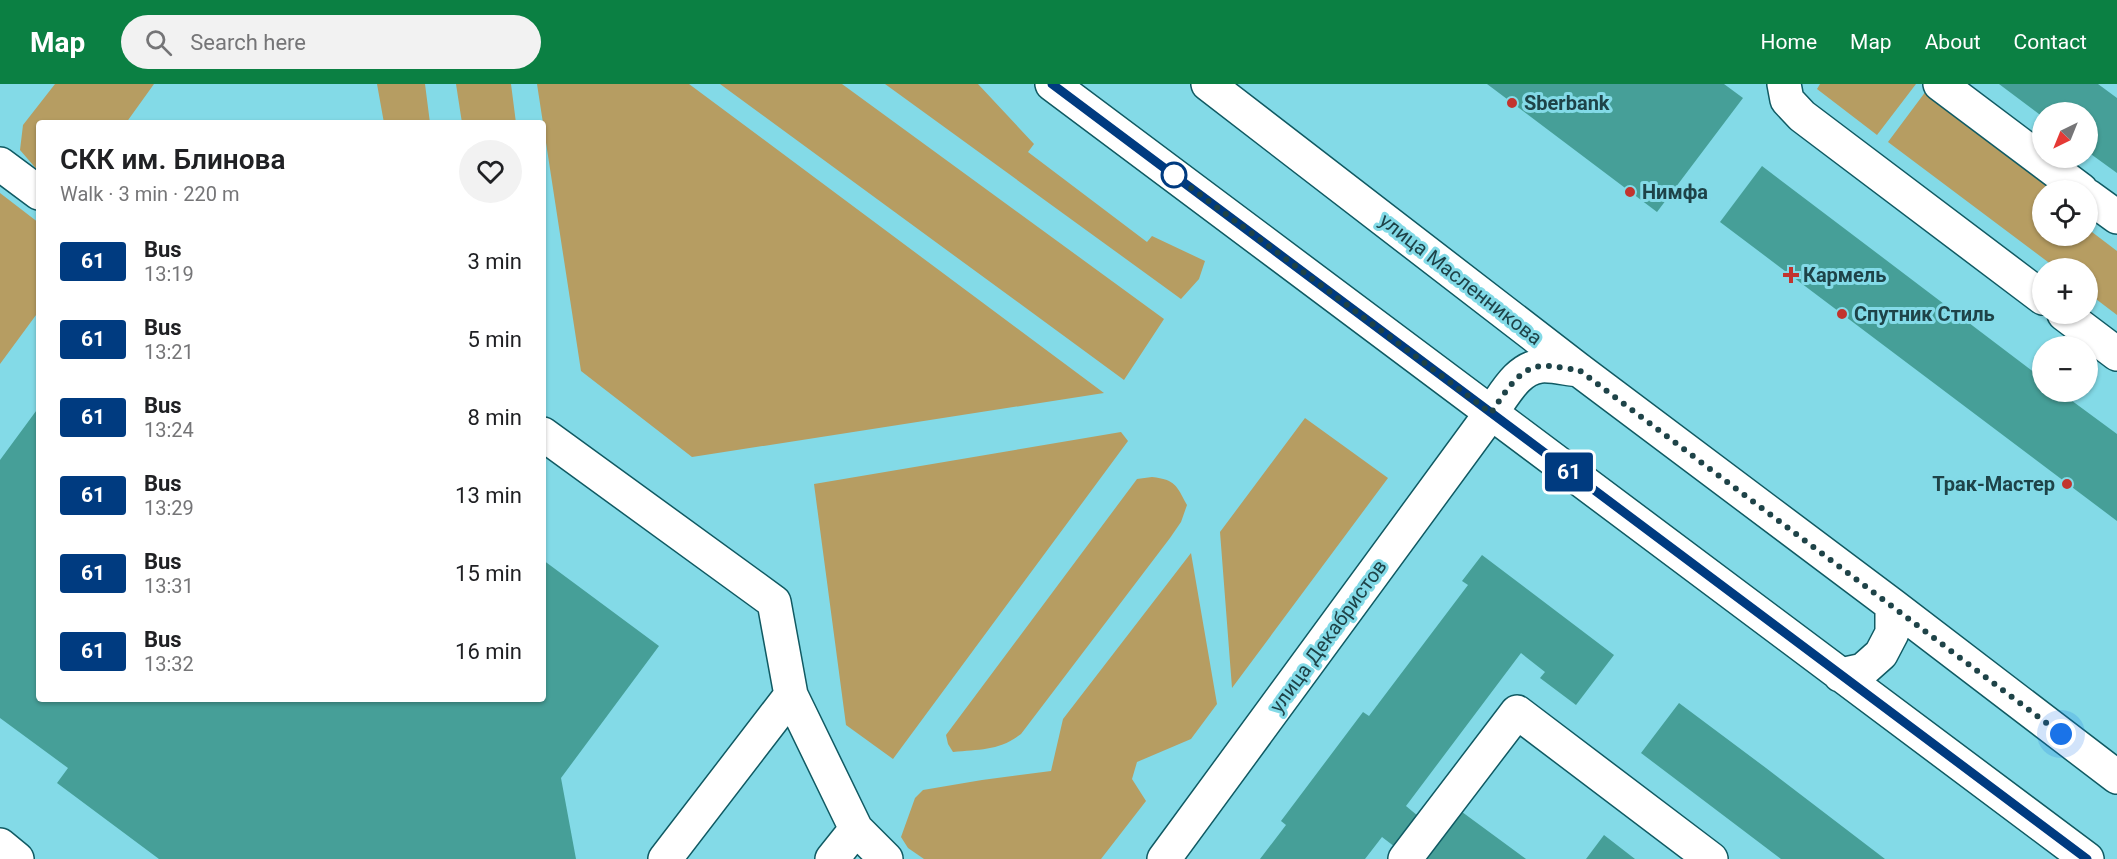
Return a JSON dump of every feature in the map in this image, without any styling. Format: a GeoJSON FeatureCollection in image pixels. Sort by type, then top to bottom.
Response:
{"type":"FeatureCollection","features":[{"type":"Feature","properties":{"kind":"main road"},"geometry":{"type":"LineString","coordinates":[[1052,84],[2087,859]]}},
{"type":"Feature","properties":{"kind":"main road","name":"улица Масленникова"},"geometry":{"type":"LineString","coordinates":[[1208,84],[1579,370],[2117,777]]}},
{"type":"Feature","properties":{"kind":"main road"},"geometry":{"type":"LineString","coordinates":[[1784,84],[1787,100],[1802,116],[2032,290]]}},
{"type":"Feature","properties":{"kind":"main road"},"geometry":{"type":"LineString","coordinates":[[1940,84],[2068,180]]}},
{"type":"Feature","properties":{"kind":"main road"},"geometry":{"type":"LineString","coordinates":[[0,164],[36,191]]}},
{"type":"Feature","properties":{"kind":"main road"},"geometry":{"type":"LineString","coordinates":[[2098,204],[2117,218]]}},
{"type":"Feature","properties":{"kind":"main road"},"geometry":{"type":"LineString","coordinates":[[2077,324],[2117,354]]}},
{"type":"Feature","properties":{"kind":"main road","name":"улица Декабристов"},"geometry":{"type":"LineString","coordinates":[[1164,859],[1514,382],[1526,371],[1541,366],[1579,370]]}},
{"type":"Feature","properties":{"kind":"main road"},"geometry":{"type":"LineString","coordinates":[[546,436],[774,602],[791,695],[856,829],[886,859]]}},
{"type":"Feature","properties":{"kind":"main road"},"geometry":{"type":"LineString","coordinates":[[1840,675],[1863,670],[1881,654],[1892,633],[1892,605]]}},
{"type":"Feature","properties":{"kind":"main road"},"geometry":{"type":"LineString","coordinates":[[665,859],[791,695]]}},
{"type":"Feature","properties":{"kind":"main road"},"geometry":{"type":"LineString","coordinates":[[1405,859],[1517,712],[1711,859]]}},
{"type":"Feature","properties":{"kind":"main road"},"geometry":{"type":"LineString","coordinates":[[832,859],[856,829]]}},
{"type":"Feature","properties":{"kind":"main road"},"geometry":{"type":"LineString","coordinates":[[0,845],[17,859]]}},
{"type":"Feature","properties":{"kind":"shaded area"},"geometry":{"type":"Polygon","coordinates":[[[55,84],[154,84],[128,120],[36,120],[36,169],[20,150],[23,125],[55,84]]]}},
{"type":"Feature","properties":{"kind":"shaded area"},"geometry":{"type":"Polygon","coordinates":[[[377,84],[425,84],[430,120],[383,120],[377,84]]]}},
{"type":"Feature","properties":{"kind":"shaded area"},"geometry":{"type":"Polygon","coordinates":[[[456,84],[511,84],[516,120],[462,120],[456,84]]]}},
{"type":"Feature","properties":{"kind":"shaded area"},"geometry":{"type":"Polygon","coordinates":[[[537,84],[689,84],[1104,393],[692,457],[581,371],[546,143],[546,120],[543,120],[537,84]]]}},
{"type":"Feature","properties":{"kind":"shaded area"},"geometry":{"type":"Polygon","coordinates":[[[720,84],[842,84],[1164,319],[1124,380],[720,84]]]}},
{"type":"Feature","properties":{"kind":"shaded area"},"geometry":{"type":"Polygon","coordinates":[[[885,84],[978,84],[1034,144],[1028,152],[1147,242],[1152,236],[1205,261],[1199,279],[1181,299],[885,84]]]}},
{"type":"Feature","properties":{"kind":"shaded area"},"geometry":{"type":"Polygon","coordinates":[[[1820,84],[1916,84],[1877,135],[1817,89],[1820,84]]]}},
{"type":"Feature","properties":{"kind":"shaded area"},"geometry":{"type":"Polygon","coordinates":[[[1929,87],[2047,180],[2032,180],[2032,246],[2098,246],[2098,237],[2117,251],[2117,315],[2098,301],[2098,258],[2043,258],[1888,142],[1929,87]]]}},
{"type":"Feature","properties":{"kind":"shaded area"},"geometry":{"type":"Polygon","coordinates":[[[0,193],[36,221],[36,315],[0,364],[0,193]]]}},
{"type":"Feature","properties":{"kind":"shaded area"},"geometry":{"type":"Polygon","coordinates":[[[1305,418],[1388,478],[1232,688],[1220,532],[1305,418]]]}},
{"type":"Feature","properties":{"kind":"shaded area"},"geometry":{"type":"Polygon","coordinates":[[[1121,432],[1128,441],[893,759],[846,725],[814,484],[1121,432]]]}},
{"type":"Feature","properties":{"kind":"shaded area"},"geometry":{"type":"Polygon","coordinates":[[[1152,477],[1171,482],[1187,505],[1181,522],[1170,538],[1021,734],[1005,744],[953,752],[946,735],[1137,479],[1152,477]]]}},
{"type":"Feature","properties":{"kind":"shaded area"},"geometry":{"type":"Polygon","coordinates":[[[1191,553],[1217,704],[1191,739],[1137,762],[1132,779],[1146,801],[1101,859],[924,859],[908,848],[901,837],[915,798],[923,790],[1051,771],[1063,719],[1191,553]]]}},
{"type":"Feature","properties":{"kind":"building"},"geometry":{"type":"Polygon","coordinates":[[[1487,84],[1724,84],[1743,98],[1657,212],[1487,84]]]}},
{"type":"Feature","properties":{"kind":"building"},"geometry":{"type":"Polygon","coordinates":[[[1999,84],[2098,84],[2117,98],[2117,173],[2098,159],[2098,102],[2032,102],[2032,109],[1999,84]]]}},
{"type":"Feature","properties":{"kind":"building"},"geometry":{"type":"Polygon","coordinates":[[[1762,166],[2032,371],[2032,402],[2074,402],[2117,434],[2117,521],[1720,222],[1762,166]]]}},
{"type":"Feature","properties":{"kind":"building"},"geometry":{"type":"Polygon","coordinates":[[[36,411],[36,702],[546,702],[546,562],[659,646],[561,778],[576,859],[159,859],[57,783],[68,768],[0,718],[0,460],[36,411]]]}},
{"type":"Feature","properties":{"kind":"building"},"geometry":{"type":"Polygon","coordinates":[[[1482,555],[1614,655],[1576,705],[1540,678],[1545,672],[1521,653],[1406,806],[1418,816],[1395,847],[1382,837],[1365,859],[1260,859],[1286,825],[1281,821],[1363,712],[1369,716],[1468,585],[1462,581],[1482,555]]]}},
{"type":"Feature","properties":{"kind":"building"},"geometry":{"type":"Polygon","coordinates":[[[1679,703],[1885,859],[1781,859],[1641,753],[1679,703]]]}},
{"type":"Feature","properties":{"kind":"building"},"geometry":{"type":"Polygon","coordinates":[[[1458,809],[1526,859],[1421,859],[1458,809]]]}},
{"type":"Feature","properties":{"kind":"building"},"geometry":{"type":"Polygon","coordinates":[[[1604,835],[1635,859],[1586,859],[1604,835]]]}},
{"type":"Feature","properties":{"kind":"bus line","name":"61"},"geometry":{"type":"LineString","coordinates":[[1052,84],[2087,859]]}},
{"type":"Feature","properties":{"kind":"place","name":"Sberbank"},"geometry":{"type":"Point","coordinates":[1512,103]}},
{"type":"Feature","properties":{"kind":"place","name":"Нимфа"},"geometry":{"type":"Point","coordinates":[1630,192]}},
{"type":"Feature","properties":{"kind":"place","name":"Кармель"},"geometry":{"type":"Point","coordinates":[1791,275]}},
{"type":"Feature","properties":{"kind":"place","name":"Спутник Стиль"},"geometry":{"type":"Point","coordinates":[1842,314]}},
{"type":"Feature","properties":{"kind":"place","name":"Трак-Мастер"},"geometry":{"type":"Point","coordinates":[2067,484]}},
{"type":"Feature","properties":{"kind":"route"},"geometry":{"type":"LineString","coordinates":[[1174,175],[1491,413],[1514,382],[1526,371],[1541,366],[1579,370],[2061,734]]}}]}
